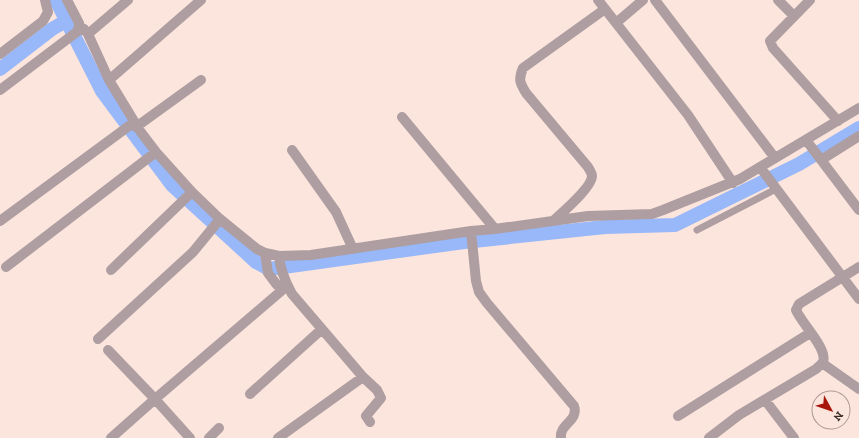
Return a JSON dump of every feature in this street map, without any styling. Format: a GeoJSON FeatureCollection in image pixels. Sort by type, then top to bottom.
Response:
{"type":"FeatureCollection","features":[{"type":"Feature","properties":{"kind":"street"},"geometry":{"type":"LineString","coordinates":[[0,54],[43,21],[48,12],[45,0]]}},
{"type":"Feature","properties":{"kind":"street"},"geometry":{"type":"LineString","coordinates":[[0,90],[79,29],[80,23],[67,0]]}},
{"type":"Feature","properties":{"kind":"street"},"geometry":{"type":"LineString","coordinates":[[88,34],[128,0]]}},
{"type":"Feature","properties":{"kind":"street"},"geometry":{"type":"LineString","coordinates":[[109,80],[201,0]]}},
{"type":"Feature","properties":{"kind":"street"},"geometry":{"type":"LineString","coordinates":[[598,0],[688,115],[733,183]]}},
{"type":"Feature","properties":{"kind":"street"},"geometry":{"type":"LineString","coordinates":[[616,23],[643,0]]}},
{"type":"Feature","properties":{"kind":"street"},"geometry":{"type":"LineString","coordinates":[[655,0],[775,158]]}},
{"type":"Feature","properties":{"kind":"street"},"geometry":{"type":"LineString","coordinates":[[778,0],[794,16]]}},
{"type":"Feature","properties":{"kind":"street"},"geometry":{"type":"LineString","coordinates":[[810,0],[772,37],[770,41],[773,48],[838,121]]}},
{"type":"Feature","properties":{"kind":"street"},"geometry":{"type":"LineString","coordinates":[[553,221],[590,183],[592,175],[588,167],[526,93],[521,85],[519,77],[523,68],[605,9]]}},
{"type":"Feature","properties":{"kind":"street"},"geometry":{"type":"LineString","coordinates":[[79,29],[84,29],[88,34],[131,126],[151,156],[190,193],[216,224],[257,249],[279,259],[471,234],[495,229],[588,216],[652,214],[733,183],[768,178]]}},
{"type":"Feature","properties":{"kind":"street"},"geometry":{"type":"LineString","coordinates":[[0,221],[131,126],[201,80]]}},
{"type":"Feature","properties":{"kind":"street"},"geometry":{"type":"LineString","coordinates":[[768,178],[775,158],[809,143],[838,121],[859,108]]}},
{"type":"Feature","properties":{"kind":"street"},"geometry":{"type":"LineString","coordinates":[[402,117],[495,229]]}},
{"type":"Feature","properties":{"kind":"street"},"geometry":{"type":"LineString","coordinates":[[819,158],[859,136]]}},
{"type":"Feature","properties":{"kind":"street"},"geometry":{"type":"LineString","coordinates":[[809,143],[859,210]]}},
{"type":"Feature","properties":{"kind":"street"},"geometry":{"type":"LineString","coordinates":[[292,150],[336,212],[354,249]]}},
{"type":"Feature","properties":{"kind":"street"},"geometry":{"type":"LineString","coordinates":[[6,267],[151,156]]}},
{"type":"Feature","properties":{"kind":"street"},"geometry":{"type":"LineString","coordinates":[[768,178],[859,300]]}},
{"type":"Feature","properties":{"kind":"street"},"geometry":{"type":"LineString","coordinates":[[111,270],[190,193]]}},
{"type":"Feature","properties":{"kind":"street"},"geometry":{"type":"LineString","coordinates":[[98,339],[193,252],[216,224]]}},
{"type":"Feature","properties":{"kind":"street"},"geometry":{"type":"LineString","coordinates":[[471,234],[476,281],[479,292],[486,303],[574,406],[576,411],[574,418],[564,426],[561,438]]}},
{"type":"Feature","properties":{"kind":"street"},"geometry":{"type":"LineString","coordinates":[[265,253],[268,273],[277,285],[286,282]]}},
{"type":"Feature","properties":{"kind":"street"},"geometry":{"type":"LineString","coordinates":[[279,259],[286,282],[292,294],[363,377],[377,390],[381,398],[366,416],[370,422]]}},
{"type":"Feature","properties":{"kind":"street"},"geometry":{"type":"LineString","coordinates":[[709,438],[740,415],[816,369],[822,363],[824,355],[821,348],[799,317],[796,310],[799,304],[859,267]]}},
{"type":"Feature","properties":{"kind":"street"},"geometry":{"type":"LineString","coordinates":[[111,438],[286,282]]}},
{"type":"Feature","properties":{"kind":"street"},"geometry":{"type":"LineString","coordinates":[[250,394],[322,329]]}},
{"type":"Feature","properties":{"kind":"street"},"geometry":{"type":"LineString","coordinates":[[678,416],[810,333]]}},
{"type":"Feature","properties":{"kind":"street"},"geometry":{"type":"LineString","coordinates":[[108,350],[190,438]]}},
{"type":"Feature","properties":{"kind":"street"},"geometry":{"type":"LineString","coordinates":[[822,363],[859,389]]}},
{"type":"Feature","properties":{"kind":"street"},"geometry":{"type":"LineString","coordinates":[[278,438],[363,377]]}},
{"type":"Feature","properties":{"kind":"street"},"geometry":{"type":"LineString","coordinates":[[765,400],[794,438]]}},
{"type":"Feature","properties":{"kind":"street"},"geometry":{"type":"LineString","coordinates":[[209,438],[219,428]]}},
{"type":"Feature","properties":{"kind":"lane"},"geometry":{"type":"LineString","coordinates":[[697,230],[768,178]]}},
{"type":"Feature","properties":{"kind":"waterway"},"geometry":{"type":"LineString","coordinates":[[56,0],[102,91],[172,185],[256,262],[269,269],[464,242],[605,227],[675,225],[799,164],[859,128]]}},
{"type":"Feature","properties":{"kind":"waterway"},"geometry":{"type":"LineString","coordinates":[[0,69],[52,29],[66,21]]}}]}
